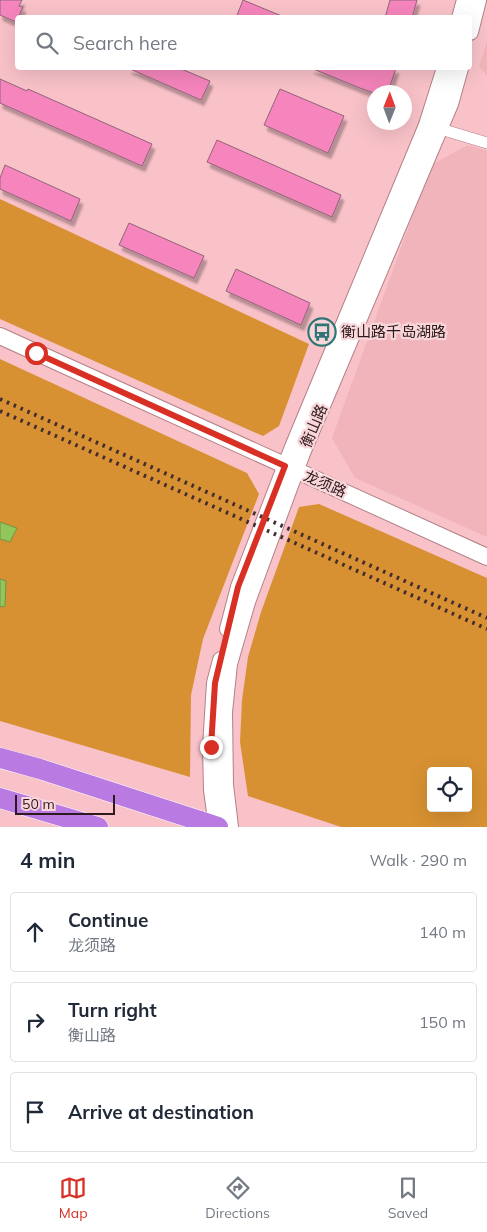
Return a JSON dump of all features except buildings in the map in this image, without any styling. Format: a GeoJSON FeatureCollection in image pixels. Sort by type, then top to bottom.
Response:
{"type":"FeatureCollection","features":[{"type":"Feature","properties":{"kind":"highway"},"geometry":{"type":"LineString","coordinates":[[0,758],[40,769],[211,825]]}},
{"type":"Feature","properties":{"kind":"highway"},"geometry":{"type":"LineString","coordinates":[[0,798],[98,827]]}},
{"type":"Feature","properties":{"kind":"street"},"geometry":{"type":"LineString","coordinates":[[461,15],[465,0]]}},
{"type":"Feature","properties":{"kind":"street"},"geometry":{"type":"LineString","coordinates":[[472,24],[478,0]]}},
{"type":"Feature","properties":{"kind":"street","name":"衡山路"},"geometry":{"type":"LineString","coordinates":[[211,825],[211,747],[215,683],[238,587],[291,468],[433,127],[445,70]]}},
{"type":"Feature","properties":{"kind":"street","name":"衡山路"},"geometry":{"type":"LineString","coordinates":[[433,127],[450,104],[459,70]]}},
{"type":"Feature","properties":{"kind":"street"},"geometry":{"type":"LineString","coordinates":[[433,127],[487,143]]}},
{"type":"Feature","properties":{"kind":"street","name":"龙须路"},"geometry":{"type":"LineString","coordinates":[[0,336],[487,558]]}},
{"type":"Feature","properties":{"kind":"street","name":"衡山路"},"geometry":{"type":"LineString","coordinates":[[230,827],[225,785],[224,712],[229,664],[247,602],[291,468]]}},
{"type":"Feature","properties":{"kind":"shaded area"},"geometry":{"type":"Polygon","coordinates":[[[487,42],[487,76],[479,66],[487,42]]]}},
{"type":"Feature","properties":{"kind":"shaded area"},"geometry":{"type":"Polygon","coordinates":[[[468,145],[487,151],[487,537],[355,478],[332,438],[431,165],[468,145]]]}},
{"type":"Feature","properties":{"kind":"shaded area"},"geometry":{"type":"Polygon","coordinates":[[[0,199],[309,344],[279,426],[263,436],[0,319],[0,199]]]}},
{"type":"Feature","properties":{"kind":"shaded area"},"geometry":{"type":"Polygon","coordinates":[[[0,359],[247,473],[259,494],[203,639],[191,695],[190,777],[0,721],[0,359]]]}},
{"type":"Feature","properties":{"kind":"shaded area"},"geometry":{"type":"Polygon","coordinates":[[[319,504],[487,578],[487,827],[341,827],[248,796],[240,742],[242,700],[248,657],[261,612],[299,507],[319,504]]]}},
{"type":"Feature","properties":{"kind":"shaded area"},"geometry":{"type":"Polygon","coordinates":[[[0,522],[17,528],[10,542],[0,539],[0,522]]]}},
{"type":"Feature","properties":{"kind":"shaded area"},"geometry":{"type":"Polygon","coordinates":[[[0,579],[6,581],[5,606],[0,607],[0,579]]]}},
{"type":"Feature","properties":{"kind":"railway"},"geometry":{"type":"LineString","coordinates":[[0,399],[487,618]]}},
{"type":"Feature","properties":{"kind":"railway"},"geometry":{"type":"LineString","coordinates":[[0,411],[487,629]]}},
{"type":"Feature","properties":{"kind":"place","name":"衡山路千岛湖路"},"geometry":{"type":"Point","coordinates":[322,332]}},
{"type":"Feature","properties":{"kind":"route"},"geometry":{"type":"LineString","coordinates":[[36,353],[285,466],[238,587],[215,683],[211,747]]}}]}
